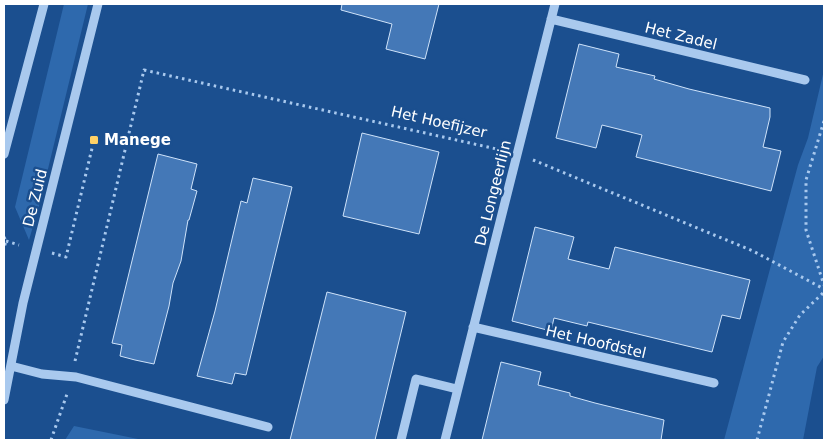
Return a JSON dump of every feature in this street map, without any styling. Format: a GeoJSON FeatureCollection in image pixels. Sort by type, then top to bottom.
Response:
{"type":"FeatureCollection","features":[{"type":"Feature","properties":{"kind":"street"},"geometry":{"type":"LineString","coordinates":[[4,154],[44,4]]}},
{"type":"Feature","properties":{"kind":"street","name":"De Zuid"},"geometry":{"type":"LineString","coordinates":[[4,400],[23,303],[98,4]]}},
{"type":"Feature","properties":{"kind":"street","name":"De Longeerlijn"},"geometry":{"type":"LineString","coordinates":[[445,440],[555,4]]}},
{"type":"Feature","properties":{"kind":"street","name":"Het Zadel"},"geometry":{"type":"LineString","coordinates":[[551,19],[805,80]]}},
{"type":"Feature","properties":{"kind":"street","name":"Het Hoofdstel"},"geometry":{"type":"LineString","coordinates":[[473,327],[714,383]]}},
{"type":"Feature","properties":{"kind":"street"},"geometry":{"type":"LineString","coordinates":[[11,366],[42,374],[76,377],[268,428]]}},
{"type":"Feature","properties":{"kind":"street"},"geometry":{"type":"LineString","coordinates":[[401,440],[416,379],[458,389]]}},
{"type":"Feature","properties":{"kind":"path","name":"Het Hoefijzer"},"geometry":{"type":"LineString","coordinates":[[75,362],[144,70],[517,154],[753,251],[824,290]]}},
{"type":"Feature","properties":{"kind":"path"},"geometry":{"type":"LineString","coordinates":[[824,121],[806,180],[806,230],[824,284]]}},
{"type":"Feature","properties":{"kind":"path","name":"De Zuid"},"geometry":{"type":"LineString","coordinates":[[4,237],[6,241],[4,248]]}},
{"type":"Feature","properties":{"kind":"path"},"geometry":{"type":"LineString","coordinates":[[757,440],[783,342],[800,315],[824,290]]}},
{"type":"Feature","properties":{"kind":"path"},"geometry":{"type":"LineString","coordinates":[[51,440],[68,391]]}},
{"type":"Feature","properties":{"kind":"shaded area"},"geometry":{"type":"Polygon","coordinates":[[[64,4],[88,4],[29,240],[15,207],[64,4]]]}},
{"type":"Feature","properties":{"kind":"shaded area"},"geometry":{"type":"Polygon","coordinates":[[[824,70],[824,356],[817,367],[803,440],[724,440],[798,165],[808,138],[824,70]]]}},
{"type":"Feature","properties":{"kind":"shaded area"},"geometry":{"type":"Polygon","coordinates":[[[74,426],[143,440],[65,440],[74,426]]]}},
{"type":"Feature","properties":{"kind":"building"},"geometry":{"type":"Polygon","coordinates":[[[342,4],[439,4],[425,59],[386,49],[392,24],[341,10],[342,4]]]}},
{"type":"Feature","properties":{"kind":"building"},"geometry":{"type":"Polygon","coordinates":[[[579,44],[619,54],[616,67],[655,76],[654,79],[689,89],[770,108],[770,117],[763,147],[781,151],[771,191],[636,157],[642,135],[602,125],[596,148],[556,138],[579,44]]]}},
{"type":"Feature","properties":{"kind":"building"},"geometry":{"type":"Polygon","coordinates":[[[362,133],[439,152],[419,234],[343,216],[362,133]]]}},
{"type":"Feature","properties":{"kind":"building"},"geometry":{"type":"Polygon","coordinates":[[[158,154],[197,164],[191,189],[197,191],[188,220],[181,261],[173,283],[154,364],[120,356],[122,345],[112,343],[158,154]]]}},
{"type":"Feature","properties":{"kind":"building"},"geometry":{"type":"Polygon","coordinates":[[[253,178],[292,187],[246,375],[235,373],[232,384],[197,376],[215,311],[241,201],[247,203],[253,178]]]}},
{"type":"Feature","properties":{"kind":"building"},"geometry":{"type":"Polygon","coordinates":[[[535,227],[574,237],[568,259],[609,269],[615,247],[750,280],[740,319],[722,315],[712,352],[588,322],[587,326],[554,318],[551,331],[512,321],[535,227]]]}},
{"type":"Feature","properties":{"kind":"building"},"geometry":{"type":"Polygon","coordinates":[[[327,292],[406,312],[375,440],[290,440],[327,292]]]}},
{"type":"Feature","properties":{"kind":"building"},"geometry":{"type":"Polygon","coordinates":[[[501,362],[541,372],[538,385],[570,393],[570,396],[595,403],[664,420],[661,440],[482,440],[501,362]]]}},
{"type":"Feature","properties":{"kind":"place","name":"Manege"},"geometry":{"type":"Point","coordinates":[94,140]}}]}
